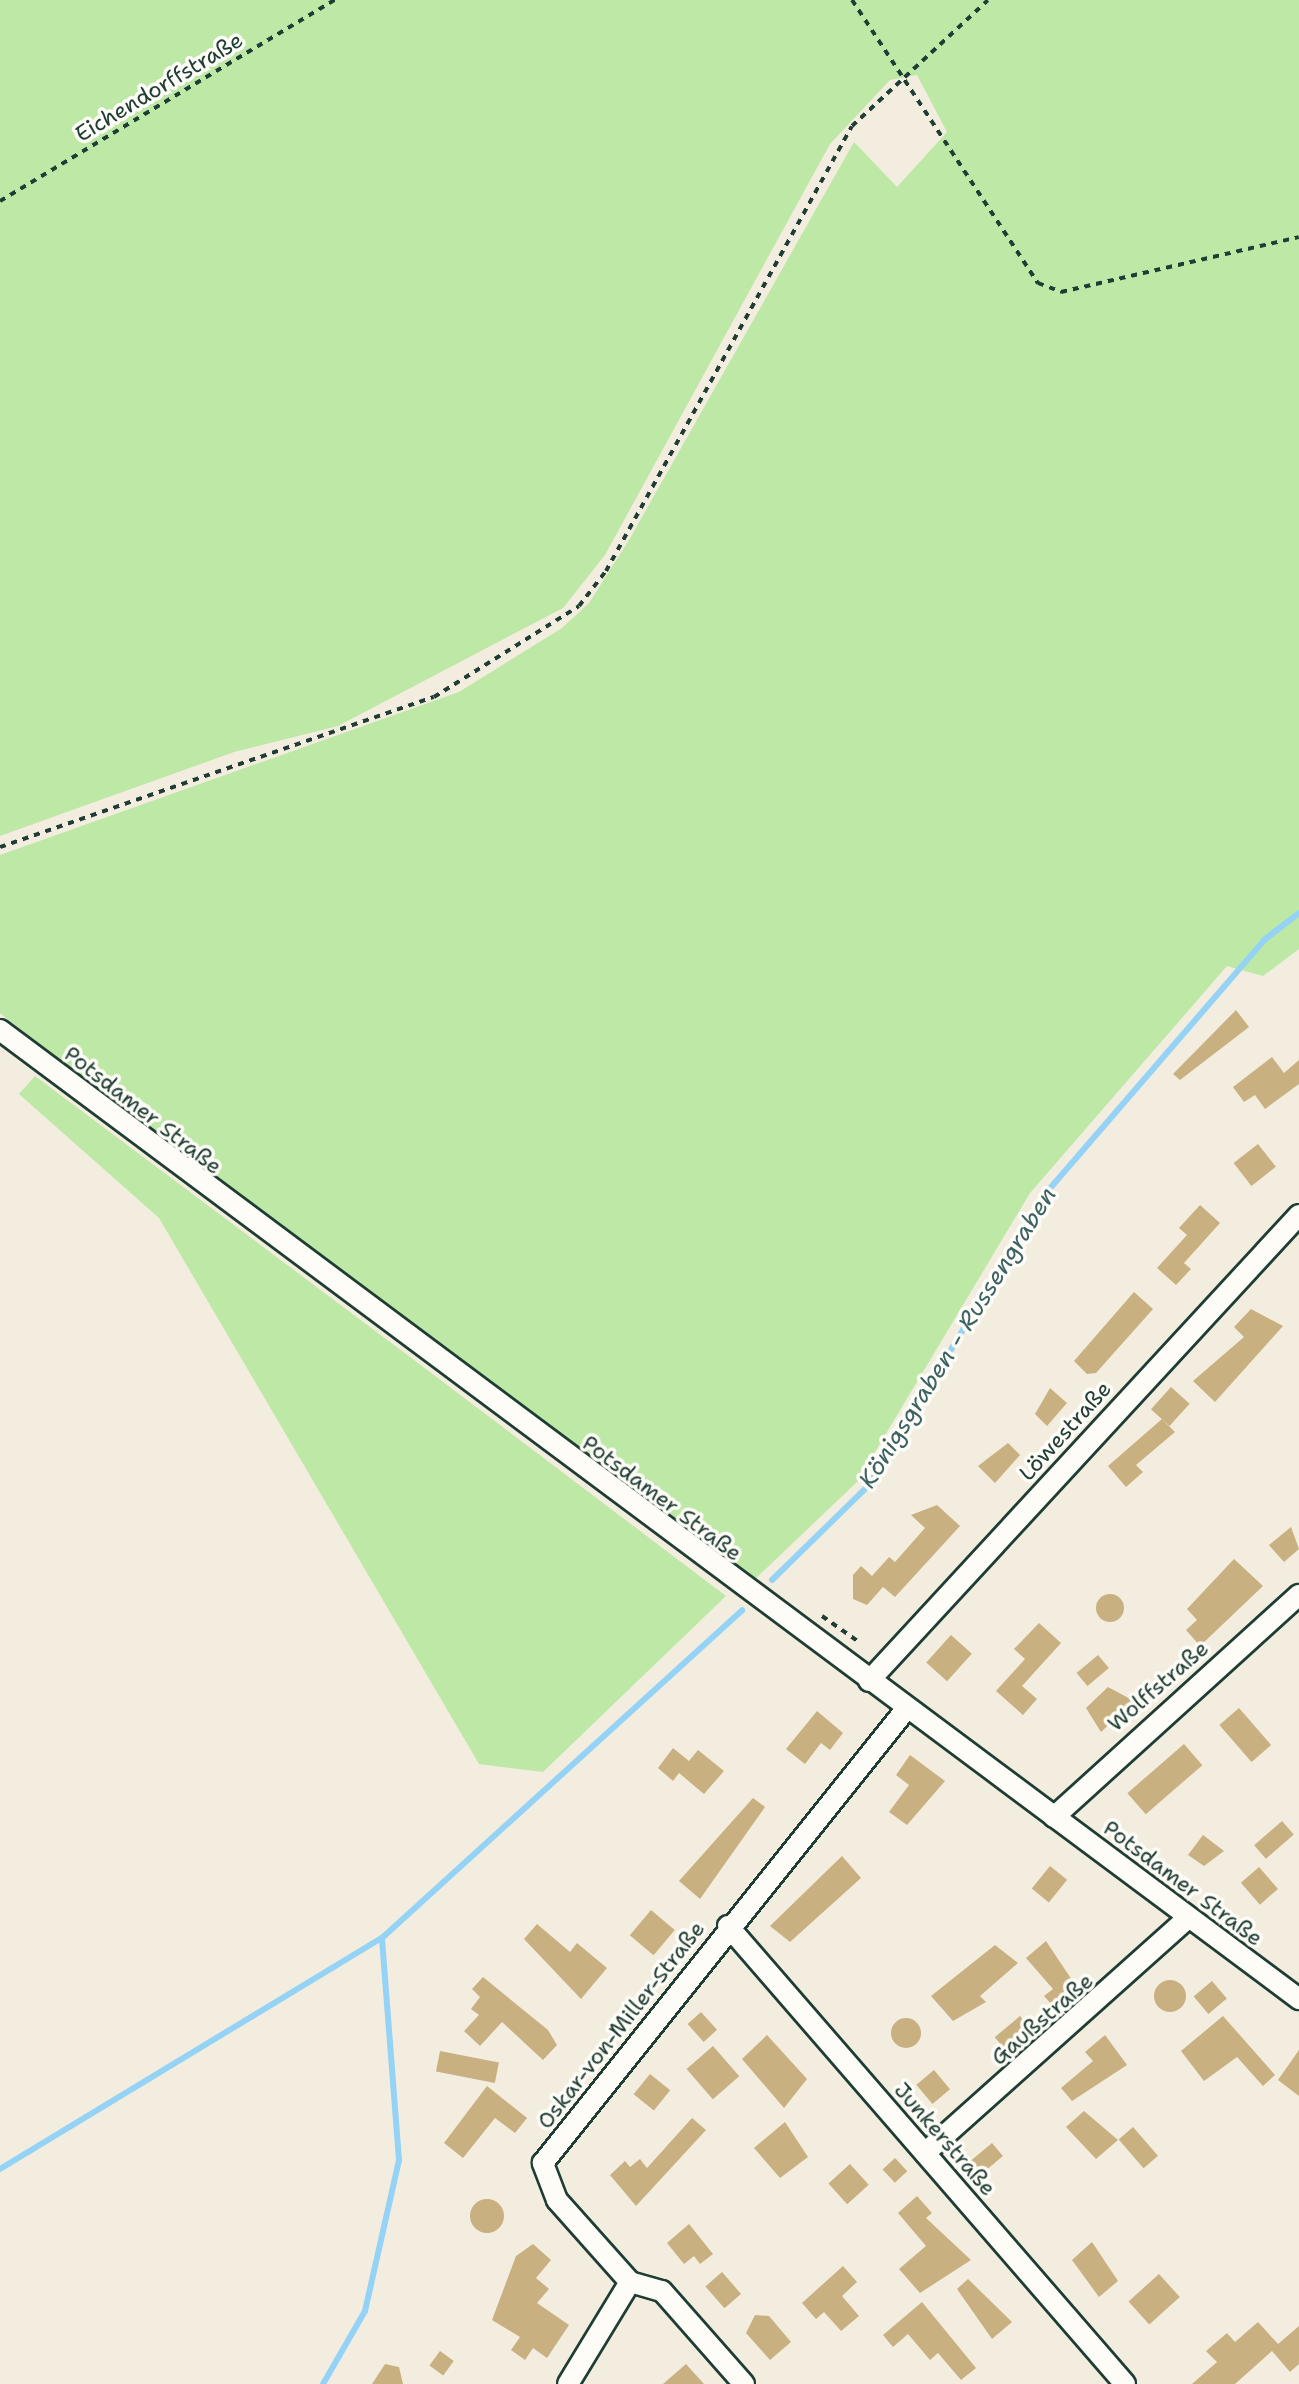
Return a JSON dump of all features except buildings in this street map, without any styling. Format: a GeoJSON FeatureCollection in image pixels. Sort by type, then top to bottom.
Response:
{"type":"FeatureCollection","features":[{"type":"Feature","properties":{"kind":"street","name":"Potsdamer Straße"},"geometry":{"type":"LineString","coordinates":[[0,1030],[1299,1999]]}},
{"type":"Feature","properties":{"kind":"street","name":"Löwestraße"},"geometry":{"type":"LineString","coordinates":[[869,1681],[1299,1215]]}},
{"type":"Feature","properties":{"kind":"street","name":"Wolffstraße"},"geometry":{"type":"LineString","coordinates":[[1054,1817],[1299,1595]]}},
{"type":"Feature","properties":{"kind":"street","name":"Oskar-von-Miller-Straße"},"geometry":{"type":"LineString","coordinates":[[630,2282],[557,2200],[543,2163],[728,1926],[907,1708]]}},
{"type":"Feature","properties":{"kind":"street","name":"Gaußstraße"},"geometry":{"type":"LineString","coordinates":[[925,2153],[1188,1918]]}},
{"type":"Feature","properties":{"kind":"street","name":"Junkerstraße"},"geometry":{"type":"LineString","coordinates":[[728,1926],[1125,2384]]}},
{"type":"Feature","properties":{"kind":"street"},"geometry":{"type":"LineString","coordinates":[[568,2384],[630,2282],[662,2291],[744,2384]]}},
{"type":"Feature","properties":{"kind":"path","name":"Eichendorffstraße"},"geometry":{"type":"LineString","coordinates":[[0,201],[335,0]]}},
{"type":"Feature","properties":{"kind":"path"},"geometry":{"type":"LineString","coordinates":[[852,0],[1038,283],[1061,292],[1299,237]]}},
{"type":"Feature","properties":{"kind":"path"},"geometry":{"type":"LineString","coordinates":[[0,847],[434,697],[579,606],[606,571],[831,157],[875,100],[988,0]]}},
{"type":"Feature","properties":{"kind":"green space"},"geometry":{"type":"Polygon","coordinates":[[[0,0],[1299,0],[1299,949],[1263,976],[1227,966],[1030,1193],[857,1482],[754,1580],[212,1181],[0,1013],[0,855],[459,692],[562,628],[589,603],[629,540],[854,142],[897,187],[947,132],[917,75],[890,80],[830,144],[605,555],[563,608],[338,726],[234,752],[0,836],[0,0]]]}},
{"type":"Feature","properties":{"kind":"green space"},"geometry":{"type":"Polygon","coordinates":[[[35,1076],[726,1596],[543,1772],[479,1764],[159,1218],[19,1094],[35,1076]]]}},
{"type":"Feature","properties":{"kind":"waterway","name":"Königsgraben - Russengraben"},"geometry":{"type":"LineString","coordinates":[[772,1580],[869,1485],[1046,1193],[1264,940],[1299,913]]}},
{"type":"Feature","properties":{"kind":"waterway"},"geometry":{"type":"LineString","coordinates":[[0,2169],[382,1938],[742,1610]]}},
{"type":"Feature","properties":{"kind":"waterway"},"geometry":{"type":"LineString","coordinates":[[323,2384],[365,2311],[399,2160],[382,1938]]}}]}
